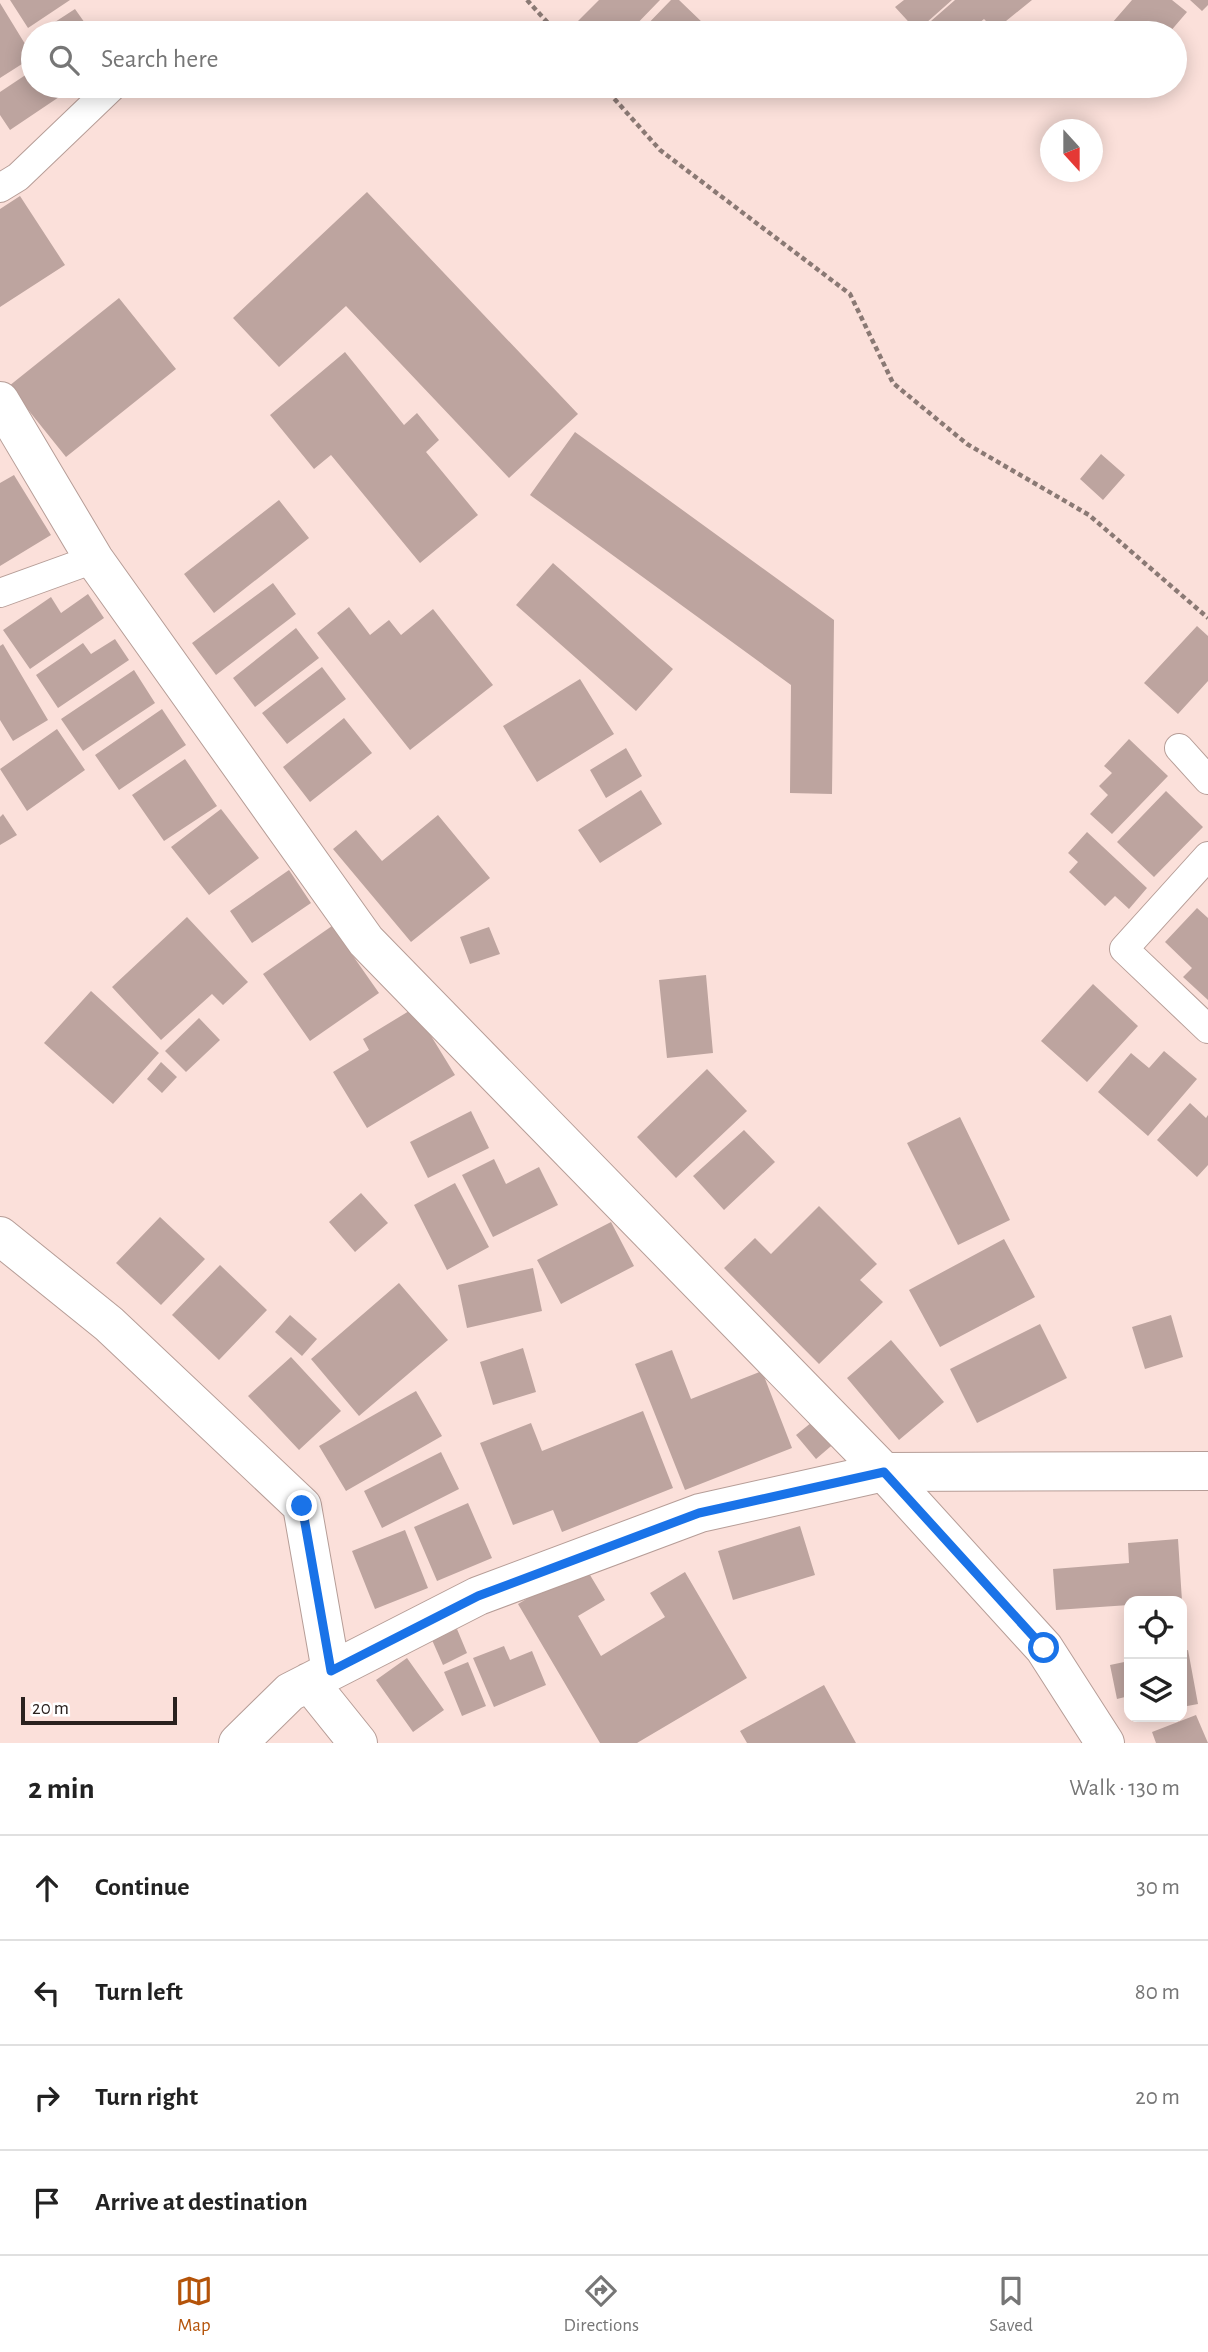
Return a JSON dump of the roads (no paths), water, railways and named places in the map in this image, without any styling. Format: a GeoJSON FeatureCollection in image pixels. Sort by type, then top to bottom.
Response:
{"type":"FeatureCollection","features":[{"type":"Feature","properties":{"kind":"street"},"geometry":{"type":"LineString","coordinates":[[0,401],[94,559],[366,941],[884,1472],[1044,1648],[1105,1743]]}},
{"type":"Feature","properties":{"kind":"street"},"geometry":{"type":"LineString","coordinates":[[0,1236],[109,1324],[302,1506],[320,1677],[358,1743]]}},
{"type":"Feature","properties":{"kind":"street"},"geometry":{"type":"LineString","coordinates":[[238,1743],[290,1692],[478,1596],[699,1513],[884,1472],[1208,1471]]}},
{"type":"Feature","properties":{"kind":"lane"},"geometry":{"type":"LineString","coordinates":[[0,188],[18,177],[100,98]]}},
{"type":"Feature","properties":{"kind":"lane"},"geometry":{"type":"LineString","coordinates":[[0,593],[94,559]]}},
{"type":"Feature","properties":{"kind":"lane"},"geometry":{"type":"LineString","coordinates":[[1179,748],[1208,780]]}},
{"type":"Feature","properties":{"kind":"lane"},"geometry":{"type":"LineString","coordinates":[[1208,856],[1124,949],[1208,1029]]}}]}
